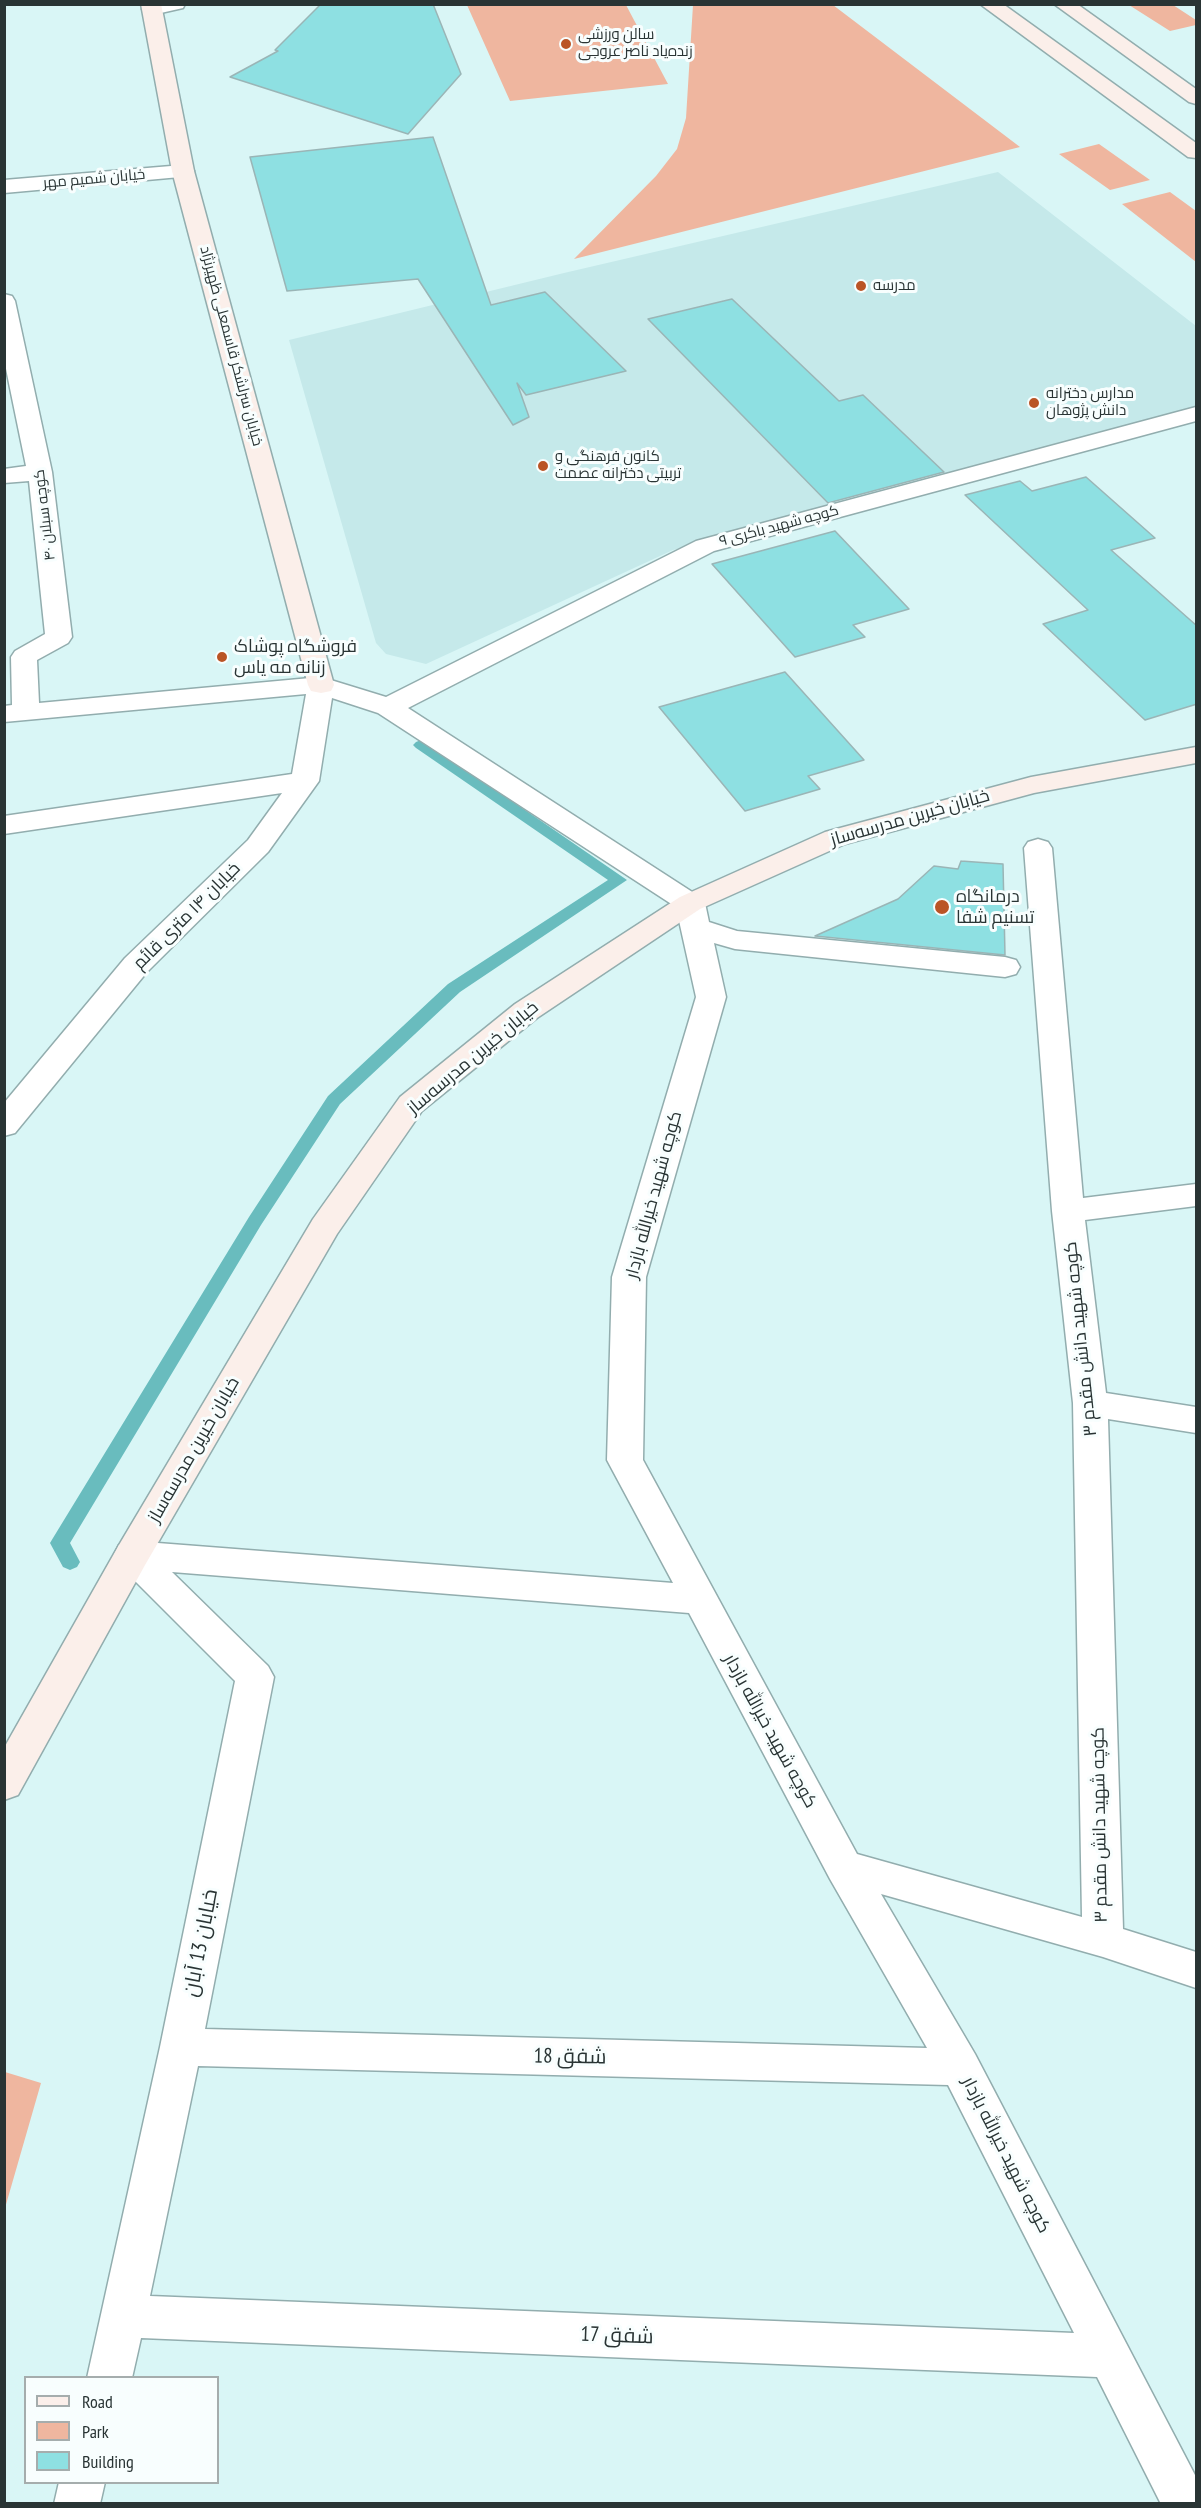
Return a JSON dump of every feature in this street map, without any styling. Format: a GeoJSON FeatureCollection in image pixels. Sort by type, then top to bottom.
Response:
{"type":"FeatureCollection","features":[{"type":"Feature","properties":{"kind":"main road"},"geometry":{"type":"LineString","coordinates":[[989,4],[1197,152]]}},
{"type":"Feature","properties":{"kind":"main road"},"geometry":{"type":"LineString","coordinates":[[1063,4],[1197,98]]}},
{"type":"Feature","properties":{"kind":"main road","name":"خیابان سرلشکر قاسمعلی ظهیرنژاد"},"geometry":{"type":"LineString","coordinates":[[151,7],[183,171],[321,685]]}},
{"type":"Feature","properties":{"kind":"main road","name":"خیابان خیرین مدرسه‌ساز"},"geometry":{"type":"LineString","coordinates":[[4,1784],[132,1555],[325,1227],[411,1104],[526,1011],[835,838],[1031,785],[1197,755]]}},
{"type":"Feature","properties":{"kind":"street"},"geometry":{"type":"LineString","coordinates":[[151,7],[176,4]]}},
{"type":"Feature","properties":{"kind":"street","name":"خیابان شمیم مهر"},"geometry":{"type":"LineString","coordinates":[[4,188],[183,171]]}},
{"type":"Feature","properties":{"kind":"street","name":"کوچه سبلان ۴۰"},"geometry":{"type":"LineString","coordinates":[[4,301],[40,472],[59,637],[24,657],[15,713]]}},
{"type":"Feature","properties":{"kind":"street","name":"کوچه شهید باکری ۹"},"geometry":{"type":"LineString","coordinates":[[388,707],[705,546],[1197,414]]}},
{"type":"Feature","properties":{"kind":"street"},"geometry":{"type":"LineString","coordinates":[[4,476],[40,472]]}},
{"type":"Feature","properties":{"kind":"street"},"geometry":{"type":"LineString","coordinates":[[15,713],[321,685],[388,707],[693,916],[735,940],[1005,967]]}},
{"type":"Feature","properties":{"kind":"street","name":"خیابان ۱۴ متری قائم"},"geometry":{"type":"LineString","coordinates":[[4,1125],[136,965],[258,846],[305,781],[321,685]]}},
{"type":"Feature","properties":{"kind":"street"},"geometry":{"type":"LineString","coordinates":[[4,825],[305,781]]}},
{"type":"Feature","properties":{"kind":"street","name":"کوچه شهید دانش مقدم ۳"},"geometry":{"type":"LineString","coordinates":[[1038,848],[1068,1211],[1090,1403],[1103,1940]]}},
{"type":"Feature","properties":{"kind":"street","name":"کوچه شهید خیرالله بازدار"},"geometry":{"type":"LineString","coordinates":[[693,916],[711,997],[629,1277],[624,1460],[844,1867],[960,2067],[1186,2504]]}},
{"type":"Feature","properties":{"kind":"street"},"geometry":{"type":"LineString","coordinates":[[1068,1211],[1197,1196]]}},
{"type":"Feature","properties":{"kind":"street"},"geometry":{"type":"LineString","coordinates":[[1090,1403],[1197,1420]]}},
{"type":"Feature","properties":{"kind":"street"},"geometry":{"type":"LineString","coordinates":[[132,1555],[698,1599]]}},
{"type":"Feature","properties":{"kind":"street","name":"خیابان 13 آبان"},"geometry":{"type":"LineString","coordinates":[[109,2376],[181,2047],[255,1677],[132,1555]]}},
{"type":"Feature","properties":{"kind":"street"},"geometry":{"type":"LineString","coordinates":[[844,1867],[1103,1940],[1197,1970]]}},
{"type":"Feature","properties":{"kind":"street","name":"شفق 18"},"geometry":{"type":"LineString","coordinates":[[181,2047],[960,2067]]}},
{"type":"Feature","properties":{"kind":"street","name":"شفق 17"},"geometry":{"type":"LineString","coordinates":[[124,2316],[1110,2356]]}},
{"type":"Feature","properties":{"kind":"street"},"geometry":{"type":"LineString","coordinates":[[77,2504],[82,2484]]}},
{"type":"Feature","properties":{"kind":"shaded area"},"geometry":{"type":"Polygon","coordinates":[[[998,172],[1196,326],[1196,411],[673,550],[426,664],[386,654],[376,643],[289,340],[998,172]],[[545,292],[459,312],[526,395],[626,371],[545,292]],[[731,299],[656,317],[807,371],[807,370],[731,299]],[[863,395],[750,424],[830,506],[946,475],[863,395]]]}},
{"type":"Feature","properties":{"kind":"green space","name":"سالن ورزشی زنده‌یاد ناصر عروجی"},"geometry":{"type":"Polygon","coordinates":[[[467,5],[626,5],[668,84],[510,101],[467,5]]]}},
{"type":"Feature","properties":{"kind":"green space"},"geometry":{"type":"Polygon","coordinates":[[[693,5],[833,5],[1020,147],[574,259],[656,176],[677,149],[686,118],[693,5]]]}},
{"type":"Feature","properties":{"kind":"green space"},"geometry":{"type":"Polygon","coordinates":[[[1129,5],[1173,5],[1196,20],[1196,25],[1170,31],[1129,5]]]}},
{"type":"Feature","properties":{"kind":"green space"},"geometry":{"type":"Polygon","coordinates":[[[1099,144],[1150,180],[1110,190],[1059,154],[1099,144]]]}},
{"type":"Feature","properties":{"kind":"green space"},"geometry":{"type":"Polygon","coordinates":[[[1170,192],[1196,211],[1196,262],[1122,204],[1170,192]]]}},
{"type":"Feature","properties":{"kind":"green space"},"geometry":{"type":"Polygon","coordinates":[[[4,2072],[41,2083],[5,2208],[4,2072]]]}},
{"type":"Feature","properties":{"kind":"building"},"geometry":{"type":"Polygon","coordinates":[[[321,4],[433,4],[461,74],[408,134],[230,77],[278,51],[275,50],[321,4]]]}},
{"type":"Feature","properties":{"kind":"building"},"geometry":{"type":"Polygon","coordinates":[[[433,137],[491,305],[545,292],[626,371],[526,395],[517,383],[529,417],[513,425],[418,279],[287,291],[250,157],[433,137]]]}},
{"type":"Feature","properties":{"kind":"building"},"geometry":{"type":"Polygon","coordinates":[[[732,299],[839,401],[863,395],[944,472],[828,503],[648,319],[732,299]]]}},
{"type":"Feature","properties":{"kind":"building"},"geometry":{"type":"Polygon","coordinates":[[[1086,477],[1155,538],[1111,550],[1197,626],[1197,704],[1145,720],[1043,624],[1088,610],[965,495],[1020,481],[1032,491],[1086,477]]]}},
{"type":"Feature","properties":{"kind":"building"},"geometry":{"type":"Polygon","coordinates":[[[835,531],[909,609],[853,625],[865,637],[795,657],[712,564],[835,531]]]}},
{"type":"Feature","properties":{"kind":"building"},"geometry":{"type":"Polygon","coordinates":[[[785,672],[864,760],[808,776],[820,789],[745,811],[659,707],[785,672]]]}},
{"type":"Feature","properties":{"kind":"building","name":"درمانگاه تسنیم شفا"},"geometry":{"type":"Polygon","coordinates":[[[961,861],[1003,864],[1005,955],[815,936],[898,899],[934,866],[958,869],[961,861]]]}},
{"type":"Feature","properties":{"kind":"waterway"},"geometry":{"type":"LineString","coordinates":[[70,1562],[60,1543],[255,1221],[334,1100],[454,988],[619,880],[421,745]]}},
{"type":"Feature","properties":{"kind":"place","name":"سالن ورزشی زنده‌یاد ناصر عروجی"},"geometry":{"type":"Point","coordinates":[566,44]}},
{"type":"Feature","properties":{"kind":"place","name":"مدرسه"},"geometry":{"type":"Point","coordinates":[861,286]}},
{"type":"Feature","properties":{"kind":"place","name":"مدارس دخترانه دانش پژوهان"},"geometry":{"type":"Point","coordinates":[1034,403]}},
{"type":"Feature","properties":{"kind":"place","name":"کانون فرهنگی و تربیتی دخترانه عصمت"},"geometry":{"type":"Point","coordinates":[543,466]}},
{"type":"Feature","properties":{"kind":"place","name":"فروشگاه پوشاک زنانه مه یاس"},"geometry":{"type":"Point","coordinates":[222,657]}},
{"type":"Feature","properties":{"kind":"place","name":"درمانگاه تسنیم شفا"},"geometry":{"type":"Point","coordinates":[942,907]}}]}
